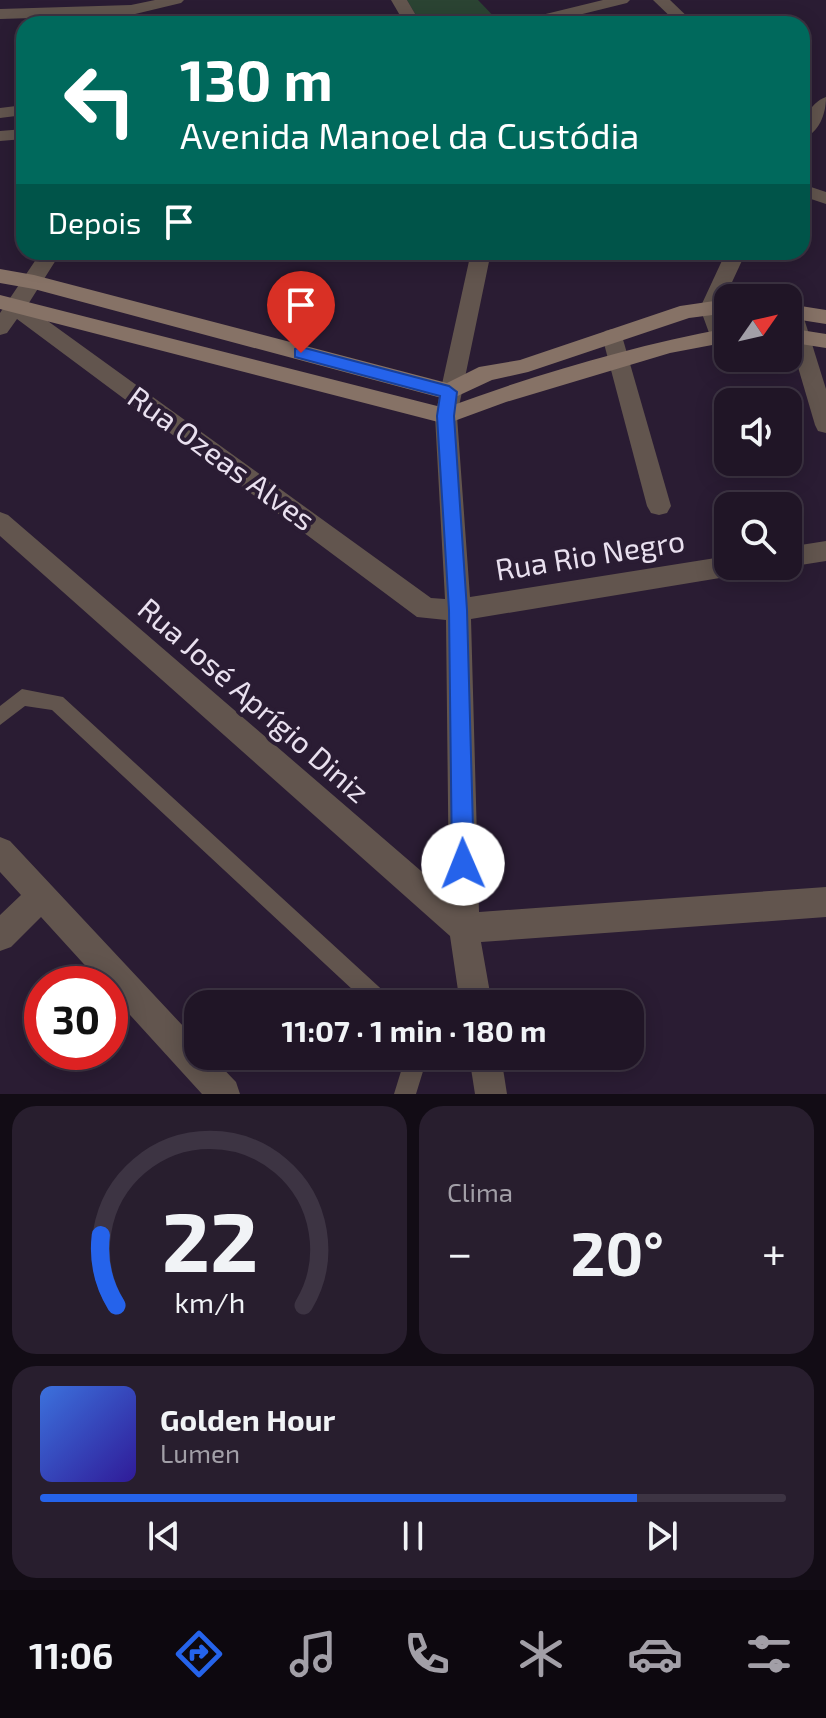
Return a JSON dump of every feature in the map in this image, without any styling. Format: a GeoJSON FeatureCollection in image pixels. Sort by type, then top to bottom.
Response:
{"type":"FeatureCollection","features":[{"type":"Feature","properties":{"kind":"street"},"geometry":{"type":"LineString","coordinates":[[0,14],[131,10],[176,0]]}},
{"type":"Feature","properties":{"kind":"street"},"geometry":{"type":"LineString","coordinates":[[556,16],[622,0]]}},
{"type":"Feature","properties":{"kind":"street"},"geometry":{"type":"LineString","coordinates":[[661,0],[678,16]]}},
{"type":"Feature","properties":{"kind":"street"},"geometry":{"type":"LineString","coordinates":[[810,124],[825,105]]}},
{"type":"Feature","properties":{"kind":"street"},"geometry":{"type":"LineString","coordinates":[[0,328],[8,305],[34,282],[46,260]]}},
{"type":"Feature","properties":{"kind":"street"},"geometry":{"type":"LineString","coordinates":[[474,990],[464,928],[458,610],[447,404],[479,260]]}},
{"type":"Feature","properties":{"kind":"street"},"geometry":{"type":"LineString","coordinates":[[726,284],[734,260]]}},
{"type":"Feature","properties":{"kind":"street"},"geometry":{"type":"LineString","coordinates":[[0,276],[34,282],[447,404]]}},
{"type":"Feature","properties":{"kind":"street"},"geometry":{"type":"LineString","coordinates":[[8,305],[447,404],[500,396],[670,346],[714,337]]}},
{"type":"Feature","properties":{"kind":"street","name":"Rua Ozeas Alves"},"geometry":{"type":"LineString","coordinates":[[8,305],[426,609],[458,610]]}},
{"type":"Feature","properties":{"kind":"street"},"geometry":{"type":"LineString","coordinates":[[447,404],[487,373],[521,367],[687,311],[714,308]]}},
{"type":"Feature","properties":{"kind":"street"},"geometry":{"type":"LineString","coordinates":[[802,313],[826,317]]}},
{"type":"Feature","properties":{"kind":"street"},"geometry":{"type":"LineString","coordinates":[[612,336],[622,361],[659,506]]}},
{"type":"Feature","properties":{"kind":"street"},"geometry":{"type":"LineString","coordinates":[[802,337],[826,341]]}},
{"type":"Feature","properties":{"kind":"street"},"geometry":{"type":"LineString","coordinates":[[802,358],[826,425]]}},
{"type":"Feature","properties":{"kind":"street","name":"Rua José Aprígio Diniz"},"geometry":{"type":"LineString","coordinates":[[0,522],[464,928]]}},
{"type":"Feature","properties":{"kind":"street"},"geometry":{"type":"LineString","coordinates":[[802,555],[826,551]]}},
{"type":"Feature","properties":{"kind":"street","name":"Rua Rio Negro"},"geometry":{"type":"LineString","coordinates":[[458,610],[714,569]]}},
{"type":"Feature","properties":{"kind":"street"},"geometry":{"type":"LineString","coordinates":[[0,851],[224,1094]]}},
{"type":"Feature","properties":{"kind":"street"},"geometry":{"type":"LineString","coordinates":[[0,936],[42,896]]}},
{"type":"Feature","properties":{"kind":"street"},"geometry":{"type":"LineString","coordinates":[[464,928],[826,902]]}},
{"type":"Feature","properties":{"kind":"street"},"geometry":{"type":"LineString","coordinates":[[487,1070],[491,1094]]}},
{"type":"Feature","properties":{"kind":"lane"},"geometry":{"type":"LineString","coordinates":[[0,717],[22,697],[57,703],[368,990]]}},
{"type":"Feature","properties":{"kind":"lane"},"geometry":{"type":"LineString","coordinates":[[405,1094],[412,1070]]}},
{"type":"Feature","properties":{"kind":"green space"},"geometry":{"type":"Polygon","coordinates":[[[407,0],[478,0],[493,16],[416,16],[407,0]]]}},
{"type":"Feature","properties":{"kind":"route"},"geometry":{"type":"LineString","coordinates":[[301,353],[449,392],[446,416],[458,610],[463,864]]}}]}
